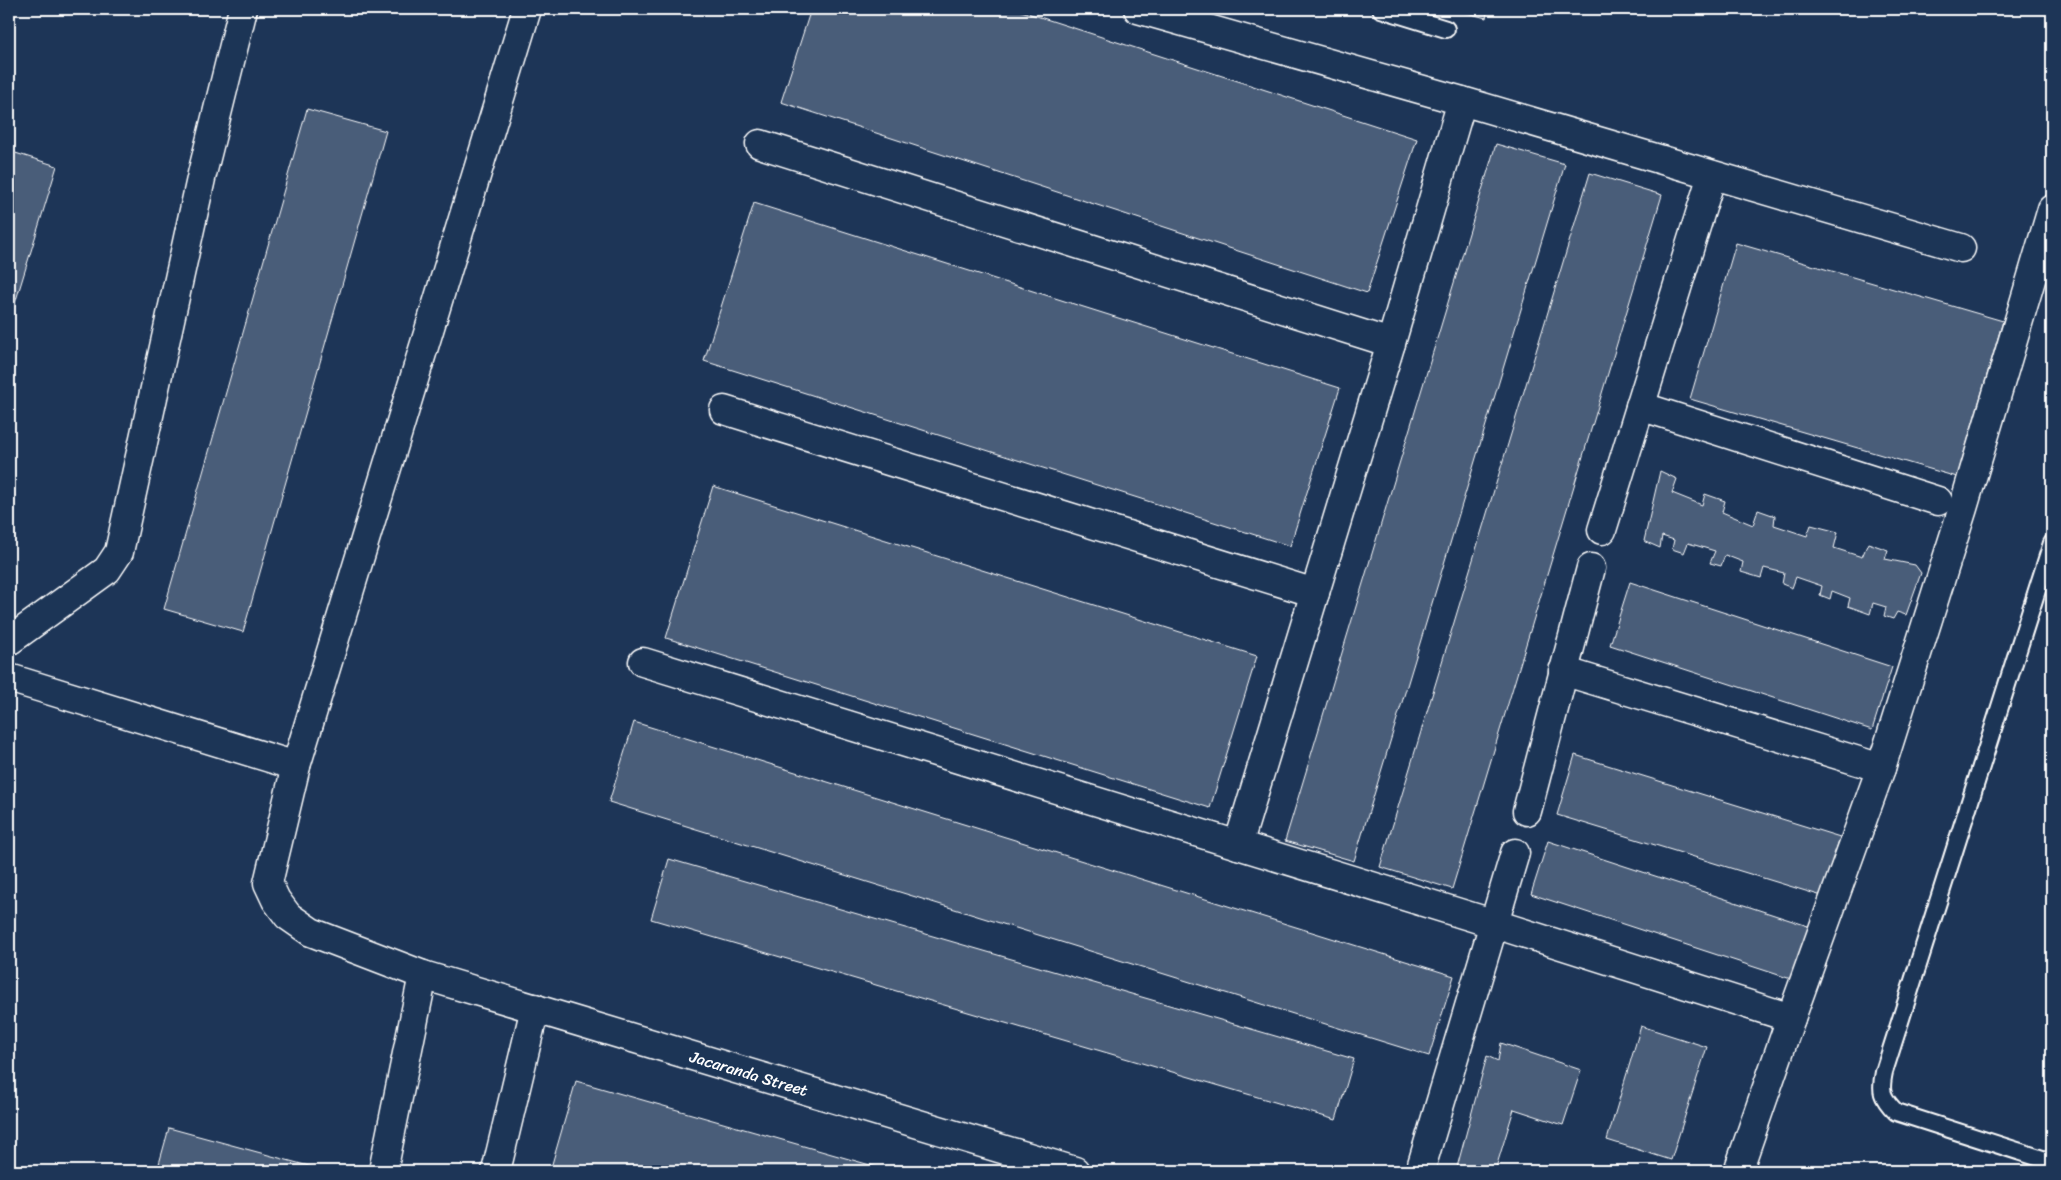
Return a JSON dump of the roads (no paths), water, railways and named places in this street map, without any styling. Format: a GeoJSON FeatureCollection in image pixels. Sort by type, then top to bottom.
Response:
{"type":"FeatureCollection","features":[{"type":"Feature","properties":{"kind":"street"},"geometry":{"type":"LineString","coordinates":[[9,641],[107,570],[119,552],[195,202],[243,9]]}},
{"type":"Feature","properties":{"kind":"street","name":"Jacaranda Street"},"geometry":{"type":"LineString","coordinates":[[527,9],[296,766],[268,884],[276,900],[288,916],[311,932],[423,975],[1075,1171]]}},
{"type":"Feature","properties":{"kind":"street"},"geometry":{"type":"LineString","coordinates":[[1138,9],[1961,248]]}},
{"type":"Feature","properties":{"kind":"street"},"geometry":{"type":"LineString","coordinates":[[1238,845],[1391,343],[1462,102]]}},
{"type":"Feature","properties":{"kind":"street"},"geometry":{"type":"LineString","coordinates":[[760,144],[1391,343]]}},
{"type":"Feature","properties":{"kind":"street"},"geometry":{"type":"LineString","coordinates":[[1602,530],[1712,175]]}},
{"type":"Feature","properties":{"kind":"street"},"geometry":{"type":"LineString","coordinates":[[1738,1171],[1790,1018],[1881,768],[1963,508],[2052,208]]}},
{"type":"Feature","properties":{"kind":"street"},"geometry":{"type":"LineString","coordinates":[[1640,406],[1938,501]]}},
{"type":"Feature","properties":{"kind":"street"},"geometry":{"type":"LineString","coordinates":[[724,410],[1315,593]]}},
{"type":"Feature","properties":{"kind":"street"},"geometry":{"type":"LineString","coordinates":[[1527,811],[1591,568]]}},
{"type":"Feature","properties":{"kind":"street"},"geometry":{"type":"LineString","coordinates":[[643,662],[1495,924],[1790,1018]]}},
{"type":"Feature","properties":{"kind":"street"},"geometry":{"type":"LineString","coordinates":[[1563,671],[1881,768]]}},
{"type":"Feature","properties":{"kind":"street"},"geometry":{"type":"LineString","coordinates":[[9,678],[296,766]]}},
{"type":"Feature","properties":{"kind":"street"},"geometry":{"type":"LineString","coordinates":[[1420,1171],[1516,853]]}},
{"type":"Feature","properties":{"kind":"street"},"geometry":{"type":"LineString","coordinates":[[382,1171],[423,975]]}},
{"type":"Feature","properties":{"kind":"street"},"geometry":{"type":"LineString","coordinates":[[496,1171],[535,1008]]}},
{"type":"Feature","properties":{"kind":"lane"},"geometry":{"type":"LineString","coordinates":[[1381,9],[1446,29]]}},
{"type":"Feature","properties":{"kind":"lane"},"geometry":{"type":"LineString","coordinates":[[2051,1158],[1896,1112],[1887,1103],[1881,1090],[1884,1072],[2052,543]]}}]}
